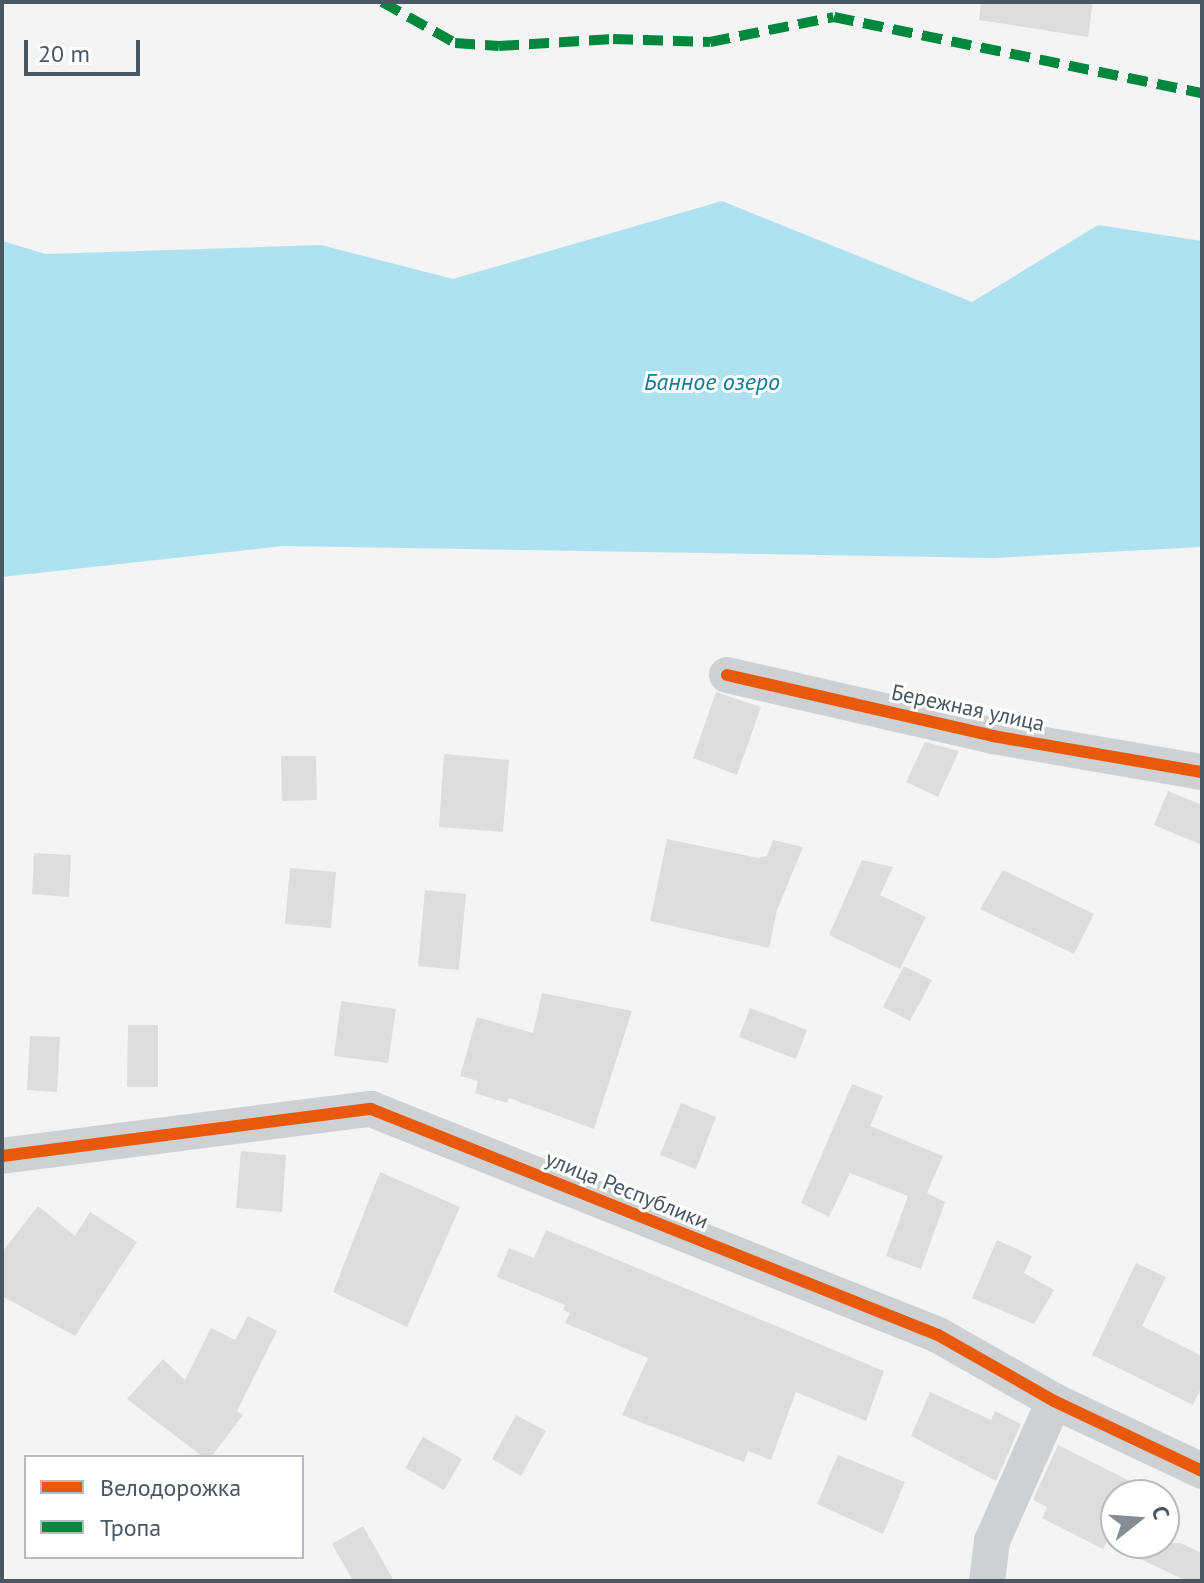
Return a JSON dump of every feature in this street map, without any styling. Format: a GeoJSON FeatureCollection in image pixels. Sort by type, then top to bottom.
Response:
{"type":"FeatureCollection","features":[{"type":"Feature","properties":{"kind":"street","name":"Бережная улица"},"geometry":{"type":"LineString","coordinates":[[727,675],[993,736],[1202,772]]}},
{"type":"Feature","properties":{"kind":"street","name":"улица Республики"},"geometry":{"type":"LineString","coordinates":[[2,1156],[371,1109],[938,1335],[1054,1401],[1202,1471]]}},
{"type":"Feature","properties":{"kind":"street"},"geometry":{"type":"LineString","coordinates":[[987,1581],[992,1541],[1054,1401]]}},
{"type":"Feature","properties":{"kind":"water","name":"Банное озеро"},"geometry":{"type":"Polygon","coordinates":[[[722,201],[972,302],[1098,225],[1202,241],[1202,547],[994,558],[283,546],[2,577],[2,241],[46,254],[321,245],[453,279],[722,201]]]}},
{"type":"Feature","properties":{"kind":"building"},"geometry":{"type":"Polygon","coordinates":[[[981,2],[1093,2],[1088,37],[979,20],[981,2]]]}},
{"type":"Feature","properties":{"kind":"building"},"geometry":{"type":"Polygon","coordinates":[[[716,692],[761,707],[737,775],[693,758],[716,692]]]}},
{"type":"Feature","properties":{"kind":"building"},"geometry":{"type":"Polygon","coordinates":[[[925,742],[959,751],[938,797],[906,782],[925,742]]]}},
{"type":"Feature","properties":{"kind":"building"},"geometry":{"type":"Polygon","coordinates":[[[444,754],[509,760],[503,832],[439,827],[444,754]]]}},
{"type":"Feature","properties":{"kind":"building"},"geometry":{"type":"Polygon","coordinates":[[[281,756],[316,756],[317,800],[282,801],[281,756]]]}},
{"type":"Feature","properties":{"kind":"building"},"geometry":{"type":"Polygon","coordinates":[[[1168,791],[1202,805],[1202,845],[1154,825],[1168,791]]]}},
{"type":"Feature","properties":{"kind":"building"},"geometry":{"type":"Polygon","coordinates":[[[667,839],[758,858],[767,856],[773,840],[803,847],[777,910],[769,948],[650,921],[667,839]]]}},
{"type":"Feature","properties":{"kind":"building"},"geometry":{"type":"Polygon","coordinates":[[[34,853],[71,855],[69,897],[32,894],[34,853]]]}},
{"type":"Feature","properties":{"kind":"building"},"geometry":{"type":"Polygon","coordinates":[[[862,860],[893,867],[880,895],[926,917],[900,969],[829,935],[862,860]]]}},
{"type":"Feature","properties":{"kind":"building"},"geometry":{"type":"Polygon","coordinates":[[[290,868],[336,872],[331,928],[285,924],[290,868]]]}},
{"type":"Feature","properties":{"kind":"building"},"geometry":{"type":"Polygon","coordinates":[[[1003,870],[1094,914],[1074,954],[980,909],[1003,870]]]}},
{"type":"Feature","properties":{"kind":"building"},"geometry":{"type":"Polygon","coordinates":[[[425,890],[466,894],[459,970],[418,966],[425,890]]]}},
{"type":"Feature","properties":{"kind":"building"},"geometry":{"type":"Polygon","coordinates":[[[904,966],[932,980],[910,1021],[883,1007],[904,966]]]}},
{"type":"Feature","properties":{"kind":"building"},"geometry":{"type":"Polygon","coordinates":[[[542,993],[632,1011],[594,1129],[509,1098],[507,1103],[475,1093],[478,1081],[460,1076],[477,1017],[533,1033],[542,993]]]}},
{"type":"Feature","properties":{"kind":"building"},"geometry":{"type":"Polygon","coordinates":[[[341,1001],[396,1009],[388,1063],[334,1056],[341,1001]]]}},
{"type":"Feature","properties":{"kind":"building"},"geometry":{"type":"Polygon","coordinates":[[[750,1008],[807,1030],[796,1059],[739,1037],[750,1008]]]}},
{"type":"Feature","properties":{"kind":"building"},"geometry":{"type":"Polygon","coordinates":[[[128,1025],[158,1025],[158,1087],[127,1087],[128,1025]]]}},
{"type":"Feature","properties":{"kind":"building"},"geometry":{"type":"Polygon","coordinates":[[[30,1036],[60,1037],[57,1092],[27,1090],[30,1036]]]}},
{"type":"Feature","properties":{"kind":"building"},"geometry":{"type":"Polygon","coordinates":[[[852,1084],[883,1096],[870,1126],[943,1156],[927,1193],[945,1202],[921,1269],[886,1256],[908,1196],[850,1173],[829,1217],[801,1203],[852,1084]]]}},
{"type":"Feature","properties":{"kind":"building"},"geometry":{"type":"Polygon","coordinates":[[[681,1103],[716,1117],[696,1169],[660,1155],[681,1103]]]}},
{"type":"Feature","properties":{"kind":"building"},"geometry":{"type":"Polygon","coordinates":[[[241,1151],[286,1155],[282,1212],[236,1208],[241,1151]]]}},
{"type":"Feature","properties":{"kind":"building"},"geometry":{"type":"Polygon","coordinates":[[[380,1172],[460,1207],[407,1327],[333,1292],[380,1172]]]}},
{"type":"Feature","properties":{"kind":"building"},"geometry":{"type":"Polygon","coordinates":[[[38,1206],[75,1236],[90,1212],[137,1242],[75,1336],[2,1296],[2,1252],[38,1206]]]}},
{"type":"Feature","properties":{"kind":"building"},"geometry":{"type":"Polygon","coordinates":[[[546,1230],[884,1371],[866,1421],[796,1392],[771,1460],[748,1451],[744,1462],[622,1415],[648,1358],[565,1323],[570,1313],[563,1310],[565,1305],[497,1277],[509,1248],[534,1258],[546,1230]]]}},
{"type":"Feature","properties":{"kind":"building"},"geometry":{"type":"Polygon","coordinates":[[[997,1240],[1032,1256],[1024,1273],[1054,1290],[1034,1324],[972,1298],[997,1240]]]}},
{"type":"Feature","properties":{"kind":"building"},"geometry":{"type":"Polygon","coordinates":[[[1136,1263],[1166,1277],[1142,1326],[1202,1356],[1202,1386],[1193,1405],[1092,1355],[1136,1263]]]}},
{"type":"Feature","properties":{"kind":"building"},"geometry":{"type":"Polygon","coordinates":[[[248,1316],[277,1331],[237,1411],[243,1415],[213,1455],[200,1455],[127,1399],[163,1359],[185,1380],[211,1328],[235,1340],[248,1316]]]}},
{"type":"Feature","properties":{"kind":"building"},"geometry":{"type":"Polygon","coordinates":[[[930,1392],[991,1420],[995,1411],[1021,1424],[996,1481],[911,1436],[930,1392]]]}},
{"type":"Feature","properties":{"kind":"building"},"geometry":{"type":"Polygon","coordinates":[[[516,1415],[546,1431],[521,1476],[492,1459],[516,1415]]]}},
{"type":"Feature","properties":{"kind":"building"},"geometry":{"type":"Polygon","coordinates":[[[423,1437],[462,1459],[444,1490],[405,1468],[423,1437]]]}},
{"type":"Feature","properties":{"kind":"building"},"geometry":{"type":"Polygon","coordinates":[[[1058,1445],[1126,1479],[1100,1479],[1100,1547],[1042,1518],[1047,1507],[1033,1500],[1058,1445]]]}},
{"type":"Feature","properties":{"kind":"building"},"geometry":{"type":"Polygon","coordinates":[[[838,1455],[905,1482],[883,1534],[817,1504],[838,1455]]]}},
{"type":"Feature","properties":{"kind":"building"},"geometry":{"type":"Polygon","coordinates":[[[363,1526],[394,1581],[353,1581],[332,1544],[363,1526]]]}},
{"type":"Feature","properties":{"kind":"building"},"geometry":{"type":"Polygon","coordinates":[[[1180,1543],[1202,1553],[1202,1581],[1187,1581],[1140,1559],[1180,1559],[1180,1543]]]}},
{"type":"Feature","properties":{"kind":"marked path"},"geometry":{"type":"LineString","coordinates":[[382,2],[455,43],[499,46],[613,39],[710,42],[834,17],[1202,93]]}},
{"type":"Feature","properties":{"kind":"cycle path"},"geometry":{"type":"LineString","coordinates":[[727,675],[993,736],[1202,772]]}},
{"type":"Feature","properties":{"kind":"cycle path"},"geometry":{"type":"LineString","coordinates":[[2,1156],[371,1109],[938,1335],[1054,1401],[1202,1471]]}}]}
